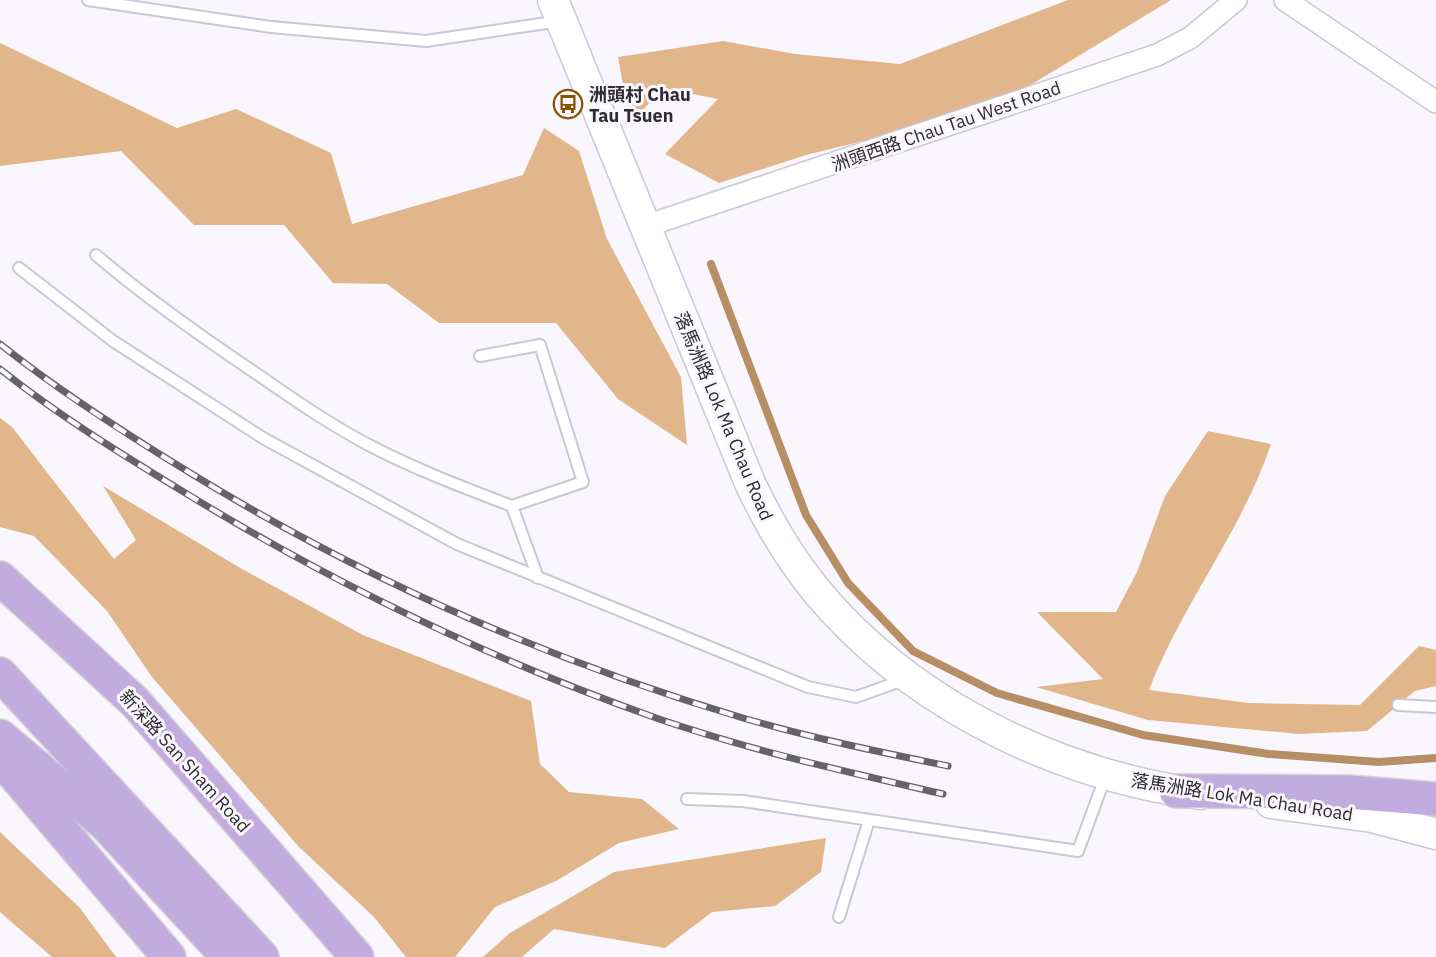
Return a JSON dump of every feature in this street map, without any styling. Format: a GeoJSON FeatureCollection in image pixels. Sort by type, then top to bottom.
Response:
{"type":"FeatureCollection","features":[{"type":"Feature","properties":{"kind":"main road","name":"新深路 San Sham Road"},"geometry":{"type":"LineString","coordinates":[[0,578],[135,702],[357,957]]}},
{"type":"Feature","properties":{"kind":"main road"},"geometry":{"type":"LineString","coordinates":[[0,674],[262,957]]}},
{"type":"Feature","properties":{"kind":"main road"},"geometry":{"type":"LineString","coordinates":[[0,736],[106,825],[228,957]]}},
{"type":"Feature","properties":{"kind":"main road"},"geometry":{"type":"LineString","coordinates":[[0,758],[169,957]]}},
{"type":"Feature","properties":{"kind":"main road"},"geometry":{"type":"LineString","coordinates":[[1176,791],[1348,792],[1436,799]]}},
{"type":"Feature","properties":{"kind":"street","name":"洲頭西路 Chau Tau West Road"},"geometry":{"type":"LineString","coordinates":[[643,227],[1157,55],[1190,38],[1236,0]]}},
{"type":"Feature","properties":{"kind":"street"},"geometry":{"type":"LineString","coordinates":[[1286,0],[1436,102]]}},
{"type":"Feature","properties":{"kind":"street","name":"落馬洲路 Lok Ma Chau Road"},"geometry":{"type":"LineString","coordinates":[[557,10],[643,227],[750,483],[777,536],[833,611],[856,634],[909,678],[946,702],[1021,742],[1106,775],[1176,791],[1372,817],[1436,834]]}},
{"type":"Feature","properties":{"kind":"lane"},"geometry":{"type":"LineString","coordinates":[[87,0],[271,27],[426,41],[557,10]]}},
{"type":"Feature","properties":{"kind":"lane"},"geometry":{"type":"LineString","coordinates":[[96,255],[147,298],[308,409],[366,443],[442,479],[512,506],[583,482],[540,345],[480,356]]}},
{"type":"Feature","properties":{"kind":"lane"},"geometry":{"type":"LineString","coordinates":[[19,268],[113,341],[263,438],[457,544],[808,687],[856,697],[909,678]]}},
{"type":"Feature","properties":{"kind":"lane"},"geometry":{"type":"LineString","coordinates":[[512,506],[538,578]]}},
{"type":"Feature","properties":{"kind":"lane"},"geometry":{"type":"LineString","coordinates":[[1398,705],[1436,707]]}},
{"type":"Feature","properties":{"kind":"lane"},"geometry":{"type":"LineString","coordinates":[[687,799],[743,801],[1078,851],[1106,775]]}},
{"type":"Feature","properties":{"kind":"lane"},"geometry":{"type":"LineString","coordinates":[[839,917],[869,820]]}},
{"type":"Feature","properties":{"kind":"shaded area"},"geometry":{"type":"Polygon","coordinates":[[[1068,0],[1171,0],[989,110],[806,155],[719,183],[665,154],[718,99],[663,88],[630,124],[618,57],[723,41],[795,54],[900,64],[1068,0]]]}},
{"type":"Feature","properties":{"kind":"shaded area"},"geometry":{"type":"Polygon","coordinates":[[[0,43],[177,128],[236,109],[331,153],[352,224],[523,175],[544,128],[579,151],[607,239],[681,377],[687,445],[618,399],[556,323],[439,323],[387,284],[333,283],[284,225],[194,225],[121,151],[0,166],[0,43]]]}},
{"type":"Feature","properties":{"kind":"shaded area"},"geometry":{"type":"Polygon","coordinates":[[[0,418],[12,427],[114,559],[136,540],[103,486],[242,569],[363,635],[531,701],[540,764],[569,792],[642,799],[679,829],[619,843],[556,881],[495,907],[455,957],[406,957],[374,917],[298,846],[152,677],[107,611],[34,536],[0,527],[0,418]]]}},
{"type":"Feature","properties":{"kind":"shaded area"},"geometry":{"type":"Polygon","coordinates":[[[1208,431],[1271,444],[1244,507],[1178,628],[1149,690],[1249,703],[1360,705],[1419,646],[1436,650],[1436,686],[1415,691],[1367,731],[1299,734],[1148,720],[1036,687],[1103,679],[1037,612],[1116,612],[1137,572],[1165,496],[1208,431]]]}},
{"type":"Feature","properties":{"kind":"shaded area"},"geometry":{"type":"Polygon","coordinates":[[[0,832],[80,908],[116,957],[52,957],[0,912],[0,832]]]}},
{"type":"Feature","properties":{"kind":"shaded area"},"geometry":{"type":"Polygon","coordinates":[[[826,838],[821,872],[775,906],[712,912],[665,948],[554,929],[522,957],[483,957],[510,933],[614,872],[826,838]]]}},
{"type":"Feature","properties":{"kind":"waterway"},"geometry":{"type":"LineString","coordinates":[[711,264],[806,515],[848,583],[913,651],[997,693],[1143,735],[1269,754],[1379,762],[1436,758]]}},
{"type":"Feature","properties":{"kind":"railway"},"geometry":{"type":"LineString","coordinates":[[0,344],[68,395],[115,426],[253,510],[320,547],[457,613],[598,670],[743,718],[871,750],[948,766]]}},
{"type":"Feature","properties":{"kind":"railway"},"geometry":{"type":"LineString","coordinates":[[0,369],[45,403],[92,434],[243,527],[358,590],[476,646],[597,696],[694,731],[800,760],[943,794]]}},
{"type":"Feature","properties":{"kind":"place","name":"洲頭村 Chau Tau Tsuen"},"geometry":{"type":"Point","coordinates":[568,104]}}]}
